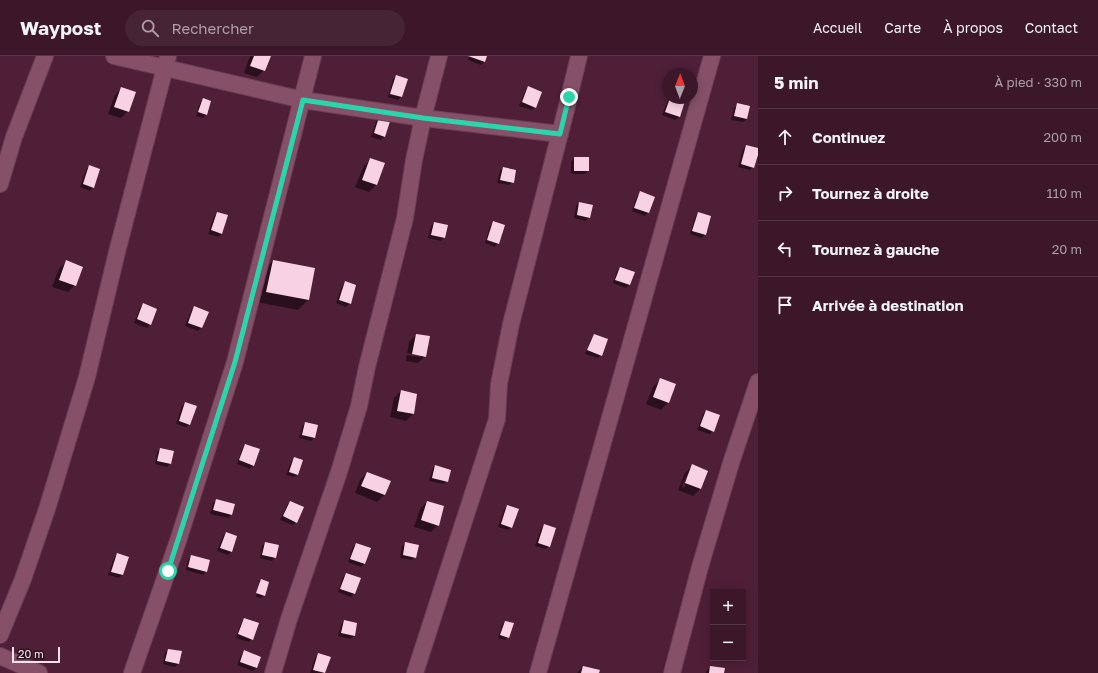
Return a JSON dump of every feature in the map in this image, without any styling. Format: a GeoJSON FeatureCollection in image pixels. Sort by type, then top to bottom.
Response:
{"type":"FeatureCollection","features":[{"type":"Feature","properties":{"kind":"street"},"geometry":{"type":"LineString","coordinates":[[0,184],[14,137],[45,56]]}},
{"type":"Feature","properties":{"kind":"street"},"geometry":{"type":"LineString","coordinates":[[114,56],[167,62],[303,100],[423,118],[560,134]]}},
{"type":"Feature","properties":{"kind":"street"},"geometry":{"type":"LineString","coordinates":[[132,673],[178,541],[235,362],[313,56]]}},
{"type":"Feature","properties":{"kind":"street"},"geometry":{"type":"LineString","coordinates":[[273,673],[359,406],[367,367],[405,218],[414,160],[439,56]]}},
{"type":"Feature","properties":{"kind":"street"},"geometry":{"type":"LineString","coordinates":[[415,673],[497,420],[499,384],[511,324],[579,56]]}},
{"type":"Feature","properties":{"kind":"street"},"geometry":{"type":"LineString","coordinates":[[538,673],[712,56]]}},
{"type":"Feature","properties":{"kind":"street"},"geometry":{"type":"LineString","coordinates":[[0,636],[23,579],[47,509],[87,377],[167,62]]}},
{"type":"Feature","properties":{"kind":"street"},"geometry":{"type":"LineString","coordinates":[[672,673],[702,560],[731,463],[758,382]]}},
{"type":"Feature","properties":{"kind":"street"},"geometry":{"type":"LineString","coordinates":[[0,656],[39,673]]}},
{"type":"Feature","properties":{"kind":"building"},"geometry":{"type":"Polygon","coordinates":[[[254,56],[271,56],[265,71],[250,66],[254,56]]]}},
{"type":"Feature","properties":{"kind":"building"},"geometry":{"type":"Polygon","coordinates":[[[468,56],[487,56],[485,62],[468,56]]]}},
{"type":"Feature","properties":{"kind":"building"},"geometry":{"type":"Polygon","coordinates":[[[396,75],[408,79],[402,97],[390,94],[396,75]]]}},
{"type":"Feature","properties":{"kind":"building"},"geometry":{"type":"Polygon","coordinates":[[[528,86],[542,92],[536,108],[522,102],[528,86]]]}},
{"type":"Feature","properties":{"kind":"building"},"geometry":{"type":"Polygon","coordinates":[[[121,87],[136,92],[129,112],[114,107],[121,87]]]}},
{"type":"Feature","properties":{"kind":"building"},"geometry":{"type":"Polygon","coordinates":[[[203,98],[211,101],[207,115],[198,112],[203,98]]]}},
{"type":"Feature","properties":{"kind":"building"},"geometry":{"type":"Polygon","coordinates":[[[737,103],[750,106],[747,119],[734,116],[737,103]]]}},
{"type":"Feature","properties":{"kind":"building"},"geometry":{"type":"Polygon","coordinates":[[[668,104],[684,104],[680,117],[665,112],[668,104]]]}},
{"type":"Feature","properties":{"kind":"building"},"geometry":{"type":"Polygon","coordinates":[[[380,114],[391,118],[385,137],[374,133],[380,114]]]}},
{"type":"Feature","properties":{"kind":"building"},"geometry":{"type":"Polygon","coordinates":[[[746,145],[758,148],[758,155],[754,168],[741,164],[746,145]]]}},
{"type":"Feature","properties":{"kind":"building"},"geometry":{"type":"Polygon","coordinates":[[[574,157],[589,157],[589,171],[574,171],[574,157]]]}},
{"type":"Feature","properties":{"kind":"building"},"geometry":{"type":"Polygon","coordinates":[[[370,158],[385,163],[377,185],[362,180],[370,158]]]}},
{"type":"Feature","properties":{"kind":"building"},"geometry":{"type":"Polygon","coordinates":[[[89,165],[100,169],[94,188],[83,184],[89,165]]]}},
{"type":"Feature","properties":{"kind":"building"},"geometry":{"type":"Polygon","coordinates":[[[503,167],[516,170],[514,183],[500,180],[503,167]]]}},
{"type":"Feature","properties":{"kind":"building"},"geometry":{"type":"Polygon","coordinates":[[[640,191],[655,197],[649,213],[634,208],[640,191]]]}},
{"type":"Feature","properties":{"kind":"building"},"geometry":{"type":"Polygon","coordinates":[[[579,202],[593,205],[590,218],[577,215],[579,202]]]}},
{"type":"Feature","properties":{"kind":"building"},"geometry":{"type":"Polygon","coordinates":[[[217,212],[228,215],[222,234],[211,230],[217,212]]]}},
{"type":"Feature","properties":{"kind":"building"},"geometry":{"type":"Polygon","coordinates":[[[698,212],[711,216],[706,235],[692,231],[698,212]]]}},
{"type":"Feature","properties":{"kind":"building"},"geometry":{"type":"Polygon","coordinates":[[[493,221],[505,225],[499,244],[487,240],[493,221]]]}},
{"type":"Feature","properties":{"kind":"building"},"geometry":{"type":"Polygon","coordinates":[[[434,222],[448,225],[445,238],[431,235],[434,222]]]}},
{"type":"Feature","properties":{"kind":"building"},"geometry":{"type":"Polygon","coordinates":[[[66,260],[83,267],[76,286],[59,280],[66,260]]]}},
{"type":"Feature","properties":{"kind":"building"},"geometry":{"type":"Polygon","coordinates":[[[273,260],[315,268],[309,300],[266,292],[273,260]]]}},
{"type":"Feature","properties":{"kind":"building"},"geometry":{"type":"Polygon","coordinates":[[[620,267],[635,272],[630,285],[615,280],[620,267]]]}},
{"type":"Feature","properties":{"kind":"building"},"geometry":{"type":"Polygon","coordinates":[[[345,281],[356,285],[351,304],[339,300],[345,281]]]}},
{"type":"Feature","properties":{"kind":"building"},"geometry":{"type":"Polygon","coordinates":[[[143,303],[157,309],[151,325],[137,319],[143,303]]]}},
{"type":"Feature","properties":{"kind":"building"},"geometry":{"type":"Polygon","coordinates":[[[194,306],[209,312],[202,328],[188,323],[194,306]]]}},
{"type":"Feature","properties":{"kind":"building"},"geometry":{"type":"Polygon","coordinates":[[[416,334],[430,336],[426,357],[412,354],[416,334]]]}},
{"type":"Feature","properties":{"kind":"building"},"geometry":{"type":"Polygon","coordinates":[[[594,334],[608,339],[602,356],[587,350],[594,334]]]}},
{"type":"Feature","properties":{"kind":"building"},"geometry":{"type":"Polygon","coordinates":[[[660,378],[676,384],[669,403],[653,397],[660,378]]]}},
{"type":"Feature","properties":{"kind":"building"},"geometry":{"type":"Polygon","coordinates":[[[401,390],[417,394],[414,414],[397,411],[401,390]]]}},
{"type":"Feature","properties":{"kind":"building"},"geometry":{"type":"Polygon","coordinates":[[[185,402],[197,406],[190,425],[179,421],[185,402]]]}},
{"type":"Feature","properties":{"kind":"building"},"geometry":{"type":"Polygon","coordinates":[[[706,410],[720,415],[714,432],[700,426],[706,410]]]}},
{"type":"Feature","properties":{"kind":"building"},"geometry":{"type":"Polygon","coordinates":[[[305,422],[318,425],[315,438],[302,435],[305,422]]]}},
{"type":"Feature","properties":{"kind":"building"},"geometry":{"type":"Polygon","coordinates":[[[245,444],[260,449],[254,466],[239,460],[245,444]]]}},
{"type":"Feature","properties":{"kind":"building"},"geometry":{"type":"Polygon","coordinates":[[[160,448],[174,451],[171,464],[157,461],[160,448]]]}},
{"type":"Feature","properties":{"kind":"building"},"geometry":{"type":"Polygon","coordinates":[[[294,457],[303,460],[298,475],[289,472],[294,457]]]}},
{"type":"Feature","properties":{"kind":"building"},"geometry":{"type":"Polygon","coordinates":[[[692,464],[708,471],[701,489],[685,483],[692,464]]]}},
{"type":"Feature","properties":{"kind":"building"},"geometry":{"type":"Polygon","coordinates":[[[435,465],[451,470],[448,482],[432,478],[435,465]]]}},
{"type":"Feature","properties":{"kind":"building"},"geometry":{"type":"Polygon","coordinates":[[[367,472],[391,481],[385,495],[361,486],[367,472]]]}},
{"type":"Feature","properties":{"kind":"building"},"geometry":{"type":"Polygon","coordinates":[[[216,499],[235,504],[232,515],[213,510],[216,499]]]}},
{"type":"Feature","properties":{"kind":"building"},"geometry":{"type":"Polygon","coordinates":[[[290,501],[304,507],[297,523],[283,516],[290,501]]]}},
{"type":"Feature","properties":{"kind":"building"},"geometry":{"type":"Polygon","coordinates":[[[427,501],[444,506],[439,526],[421,520],[427,501]]]}},
{"type":"Feature","properties":{"kind":"building"},"geometry":{"type":"Polygon","coordinates":[[[507,505],[519,509],[512,528],[501,524],[507,505]]]}},
{"type":"Feature","properties":{"kind":"building"},"geometry":{"type":"Polygon","coordinates":[[[544,524],[556,528],[550,547],[538,543],[544,524]]]}},
{"type":"Feature","properties":{"kind":"building"},"geometry":{"type":"Polygon","coordinates":[[[226,532],[237,536],[232,552],[220,548],[226,532]]]}},
{"type":"Feature","properties":{"kind":"building"},"geometry":{"type":"Polygon","coordinates":[[[265,542],[279,545],[276,558],[262,555],[265,542]]]}},
{"type":"Feature","properties":{"kind":"building"},"geometry":{"type":"Polygon","coordinates":[[[405,542],[419,545],[416,558],[403,555],[405,542]]]}},
{"type":"Feature","properties":{"kind":"building"},"geometry":{"type":"Polygon","coordinates":[[[356,543],[371,548],[365,564],[350,559],[356,543]]]}},
{"type":"Feature","properties":{"kind":"building"},"geometry":{"type":"Polygon","coordinates":[[[117,553],[129,557],[123,575],[111,572],[117,553]]]}},
{"type":"Feature","properties":{"kind":"building"},"geometry":{"type":"Polygon","coordinates":[[[191,555],[210,560],[207,572],[188,567],[191,555]]]}},
{"type":"Feature","properties":{"kind":"building"},"geometry":{"type":"Polygon","coordinates":[[[346,573],[361,578],[355,594],[340,589],[346,573]]]}},
{"type":"Feature","properties":{"kind":"building"},"geometry":{"type":"Polygon","coordinates":[[[261,579],[269,582],[265,596],[256,593],[261,579]]]}},
{"type":"Feature","properties":{"kind":"building"},"geometry":{"type":"Polygon","coordinates":[[[244,618],[259,623],[253,640],[238,634],[244,618]]]}},
{"type":"Feature","properties":{"kind":"building"},"geometry":{"type":"Polygon","coordinates":[[[344,620],[357,623],[355,636],[341,633],[344,620]]]}},
{"type":"Feature","properties":{"kind":"building"},"geometry":{"type":"Polygon","coordinates":[[[505,621],[514,623],[509,638],[500,635],[505,621]]]}},
{"type":"Feature","properties":{"kind":"building"},"geometry":{"type":"Polygon","coordinates":[[[168,649],[182,651],[179,664],[165,661],[168,649]]]}},
{"type":"Feature","properties":{"kind":"building"},"geometry":{"type":"Polygon","coordinates":[[[244,650],[261,657],[257,668],[240,662],[244,650]]]}},
{"type":"Feature","properties":{"kind":"building"},"geometry":{"type":"Polygon","coordinates":[[[318,653],[331,657],[325,673],[313,670],[318,653]]]}},
{"type":"Feature","properties":{"kind":"building"},"geometry":{"type":"Polygon","coordinates":[[[583,666],[600,670],[599,673],[581,673],[583,666]]]}},
{"type":"Feature","properties":{"kind":"building"},"geometry":{"type":"Polygon","coordinates":[[[710,666],[725,668],[724,673],[709,673],[710,666]]]}},
{"type":"Feature","properties":{"kind":"route"},"geometry":{"type":"LineString","coordinates":[[168,571],[235,362],[303,100],[423,118],[560,134],[569,97]]}}]}
